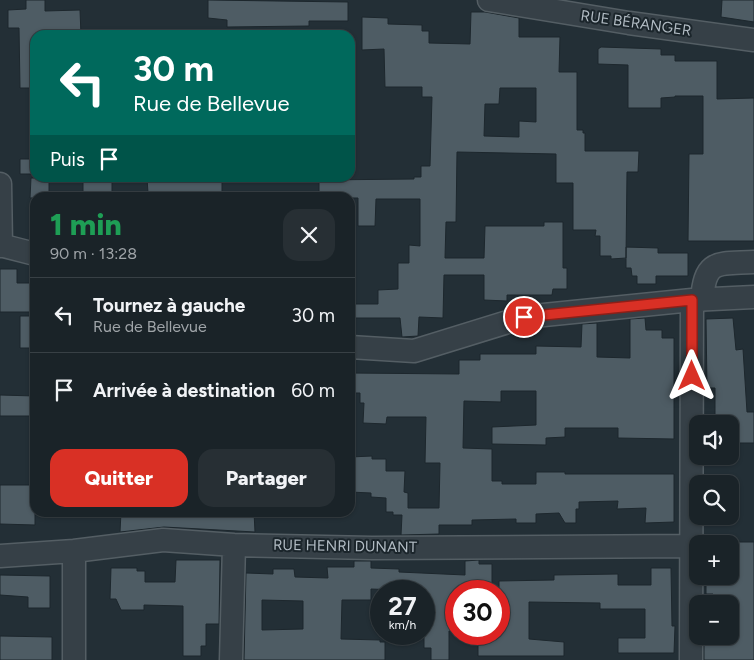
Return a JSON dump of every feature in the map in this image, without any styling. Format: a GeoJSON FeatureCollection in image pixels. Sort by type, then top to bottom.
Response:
{"type":"FeatureCollection","features":[{"type":"Feature","properties":{"kind":"street","name":"RUE BÉRANGER"},"geometry":{"type":"LineString","coordinates":[[489,0],[628,23],[754,40]]}},
{"type":"Feature","properties":{"kind":"street"},"geometry":{"type":"LineString","coordinates":[[0,184],[0,245],[30,253]]}},
{"type":"Feature","properties":{"kind":"street"},"geometry":{"type":"LineString","coordinates":[[690,535],[697,300],[704,278],[714,266],[754,262]]}},
{"type":"Feature","properties":{"kind":"street"},"geometry":{"type":"LineString","coordinates":[[355,347],[414,351],[524,317],[697,300],[754,297]]}},
{"type":"Feature","properties":{"kind":"street","name":"RUE HENRI DUNANT"},"geometry":{"type":"LineString","coordinates":[[0,556],[74,551],[163,540],[372,548],[689,546]]}},
{"type":"Feature","properties":{"kind":"street"},"geometry":{"type":"LineString","coordinates":[[231,660],[234,544]]}},
{"type":"Feature","properties":{"kind":"street"},"geometry":{"type":"LineString","coordinates":[[74,551],[74,660]]}},
{"type":"Feature","properties":{"kind":"street"},"geometry":{"type":"LineString","coordinates":[[691,585],[692,660]]}},
{"type":"Feature","properties":{"kind":"building"},"geometry":{"type":"Polygon","coordinates":[[[26,0],[45,0],[45,11],[80,10],[81,30],[30,30],[30,88],[20,88],[19,28],[8,28],[8,10],[26,9],[26,0]]]}},
{"type":"Feature","properties":{"kind":"building"},"geometry":{"type":"Polygon","coordinates":[[[208,0],[348,2],[348,21],[309,21],[309,26],[227,27],[227,20],[208,18],[208,0]]]}},
{"type":"Feature","properties":{"kind":"building"},"geometry":{"type":"Polygon","coordinates":[[[722,0],[754,0],[754,22],[721,17],[722,0]]]}},
{"type":"Feature","properties":{"kind":"building"},"geometry":{"type":"Polygon","coordinates":[[[471,12],[485,12],[519,18],[519,37],[560,37],[559,72],[577,72],[577,130],[583,130],[583,133],[585,133],[585,151],[639,151],[638,172],[627,172],[626,258],[611,259],[611,256],[600,256],[600,236],[595,236],[596,230],[573,230],[573,183],[556,183],[556,154],[457,152],[456,222],[446,222],[445,258],[484,258],[485,226],[544,226],[544,222],[563,222],[563,268],[567,268],[567,289],[553,289],[552,295],[507,295],[507,301],[484,300],[484,275],[444,275],[443,318],[419,317],[418,336],[402,337],[400,318],[355,318],[355,304],[378,304],[378,290],[398,289],[398,263],[409,263],[409,245],[420,246],[420,199],[376,199],[375,226],[358,226],[358,198],[355,198],[355,192],[319,192],[319,182],[414,179],[414,177],[421,177],[421,166],[430,166],[432,97],[422,97],[422,87],[385,87],[384,49],[362,50],[362,17],[388,18],[388,24],[422,25],[422,31],[429,31],[429,43],[470,44],[471,12]],[[500,88],[499,104],[485,104],[484,136],[519,137],[519,121],[536,122],[536,88],[500,88]]]}},
{"type":"Feature","properties":{"kind":"building"},"geometry":{"type":"Polygon","coordinates":[[[601,47],[661,49],[661,55],[675,55],[675,61],[717,61],[717,99],[754,98],[754,241],[688,241],[689,154],[703,154],[703,96],[661,98],[661,108],[628,108],[628,65],[598,64],[598,49],[601,47]]]}},
{"type":"Feature","properties":{"kind":"building"},"geometry":{"type":"Polygon","coordinates":[[[20,159],[30,159],[30,174],[20,174],[20,159]]]}},
{"type":"Feature","properties":{"kind":"building"},"geometry":{"type":"Polygon","coordinates":[[[31,182],[49,182],[49,192],[30,192],[31,182]]]}},
{"type":"Feature","properties":{"kind":"building"},"geometry":{"type":"Polygon","coordinates":[[[83,182],[112,182],[112,192],[83,192],[83,182]]]}},
{"type":"Feature","properties":{"kind":"building"},"geometry":{"type":"Polygon","coordinates":[[[147,182],[222,182],[222,192],[148,192],[147,182]]]}},
{"type":"Feature","properties":{"kind":"building"},"geometry":{"type":"Polygon","coordinates":[[[626,247],[658,248],[658,253],[688,253],[688,276],[656,276],[656,284],[637,284],[637,276],[632,276],[631,268],[626,268],[626,247]]]}},
{"type":"Feature","properties":{"kind":"building"},"geometry":{"type":"Polygon","coordinates":[[[0,269],[17,269],[17,283],[30,283],[30,312],[0,312],[0,269]]]}},
{"type":"Feature","properties":{"kind":"building"},"geometry":{"type":"Polygon","coordinates":[[[20,316],[30,316],[30,348],[20,348],[20,316]]]}},
{"type":"Feature","properties":{"kind":"building"},"geometry":{"type":"Polygon","coordinates":[[[645,318],[646,330],[662,330],[662,338],[674,338],[674,439],[618,438],[618,428],[565,428],[565,437],[546,438],[546,445],[492,444],[492,427],[536,425],[536,391],[501,391],[501,402],[464,401],[463,448],[492,449],[492,481],[502,481],[502,484],[536,484],[536,472],[565,472],[565,474],[674,474],[674,522],[645,523],[646,508],[617,509],[618,501],[579,502],[579,509],[576,509],[576,523],[565,523],[559,513],[536,514],[536,523],[516,523],[516,519],[472,520],[472,525],[439,525],[439,534],[401,535],[402,515],[393,515],[393,512],[386,512],[386,498],[371,497],[371,493],[355,492],[355,457],[372,456],[372,459],[386,459],[386,471],[405,471],[404,492],[408,493],[408,508],[439,508],[440,463],[425,463],[426,417],[387,417],[386,424],[363,423],[364,403],[360,403],[360,393],[355,393],[355,373],[459,374],[459,360],[480,360],[480,354],[536,354],[536,346],[581,347],[582,324],[597,323],[597,357],[630,358],[630,319],[645,318]]]}},
{"type":"Feature","properties":{"kind":"building"},"geometry":{"type":"Polygon","coordinates":[[[733,318],[736,350],[743,349],[747,412],[754,412],[754,443],[739,443],[739,415],[715,415],[715,388],[707,388],[706,319],[733,318]]]}},
{"type":"Feature","properties":{"kind":"building"},"geometry":{"type":"Polygon","coordinates":[[[0,395],[30,396],[30,416],[0,416],[0,395]]]}},
{"type":"Feature","properties":{"kind":"building"},"geometry":{"type":"Polygon","coordinates":[[[0,485],[30,485],[30,517],[35,517],[35,525],[0,524],[0,485]]]}},
{"type":"Feature","properties":{"kind":"building"},"geometry":{"type":"Polygon","coordinates":[[[121,517],[254,517],[255,532],[164,527],[120,532],[121,517]]]}},
{"type":"Feature","properties":{"kind":"building"},"geometry":{"type":"Polygon","coordinates":[[[739,542],[754,542],[754,660],[704,660],[704,645],[739,645],[739,595],[706,594],[706,585],[739,585],[739,542]]]}},
{"type":"Feature","properties":{"kind":"building"},"geometry":{"type":"Polygon","coordinates":[[[176,560],[220,560],[219,624],[206,624],[206,646],[201,646],[201,656],[183,656],[183,606],[144,605],[144,610],[121,610],[116,599],[110,599],[111,568],[137,568],[137,571],[145,571],[145,582],[175,582],[176,560]]]}},
{"type":"Feature","properties":{"kind":"building"},"geometry":{"type":"Polygon","coordinates":[[[479,560],[479,564],[492,564],[492,580],[445,580],[445,645],[449,645],[449,660],[431,660],[431,648],[424,648],[424,645],[435,645],[435,580],[370,580],[370,600],[342,600],[341,639],[370,640],[370,645],[385,645],[385,660],[244,660],[246,573],[273,574],[273,569],[294,569],[295,577],[328,578],[327,567],[354,567],[354,561],[371,561],[371,568],[399,569],[399,572],[465,575],[465,561],[479,560]],[[262,600],[262,630],[303,629],[303,601],[262,600]]]}},
{"type":"Feature","properties":{"kind":"building"},"geometry":{"type":"Polygon","coordinates":[[[651,568],[671,568],[672,626],[675,626],[674,653],[618,653],[618,638],[645,638],[645,609],[600,609],[600,603],[529,602],[529,639],[564,642],[564,656],[478,656],[478,645],[510,645],[510,581],[554,580],[554,575],[618,574],[618,585],[651,585],[651,568]]]}},
{"type":"Feature","properties":{"kind":"building"},"geometry":{"type":"Polygon","coordinates":[[[0,575],[50,576],[50,608],[28,608],[28,597],[0,595],[0,575]]]}},
{"type":"Feature","properties":{"kind":"building"},"geometry":{"type":"Polygon","coordinates":[[[0,636],[52,637],[52,660],[0,660],[0,636]]]}},
{"type":"Feature","properties":{"kind":"route"},"geometry":{"type":"LineString","coordinates":[[524,317],[692,300],[692,376]]}}]}
